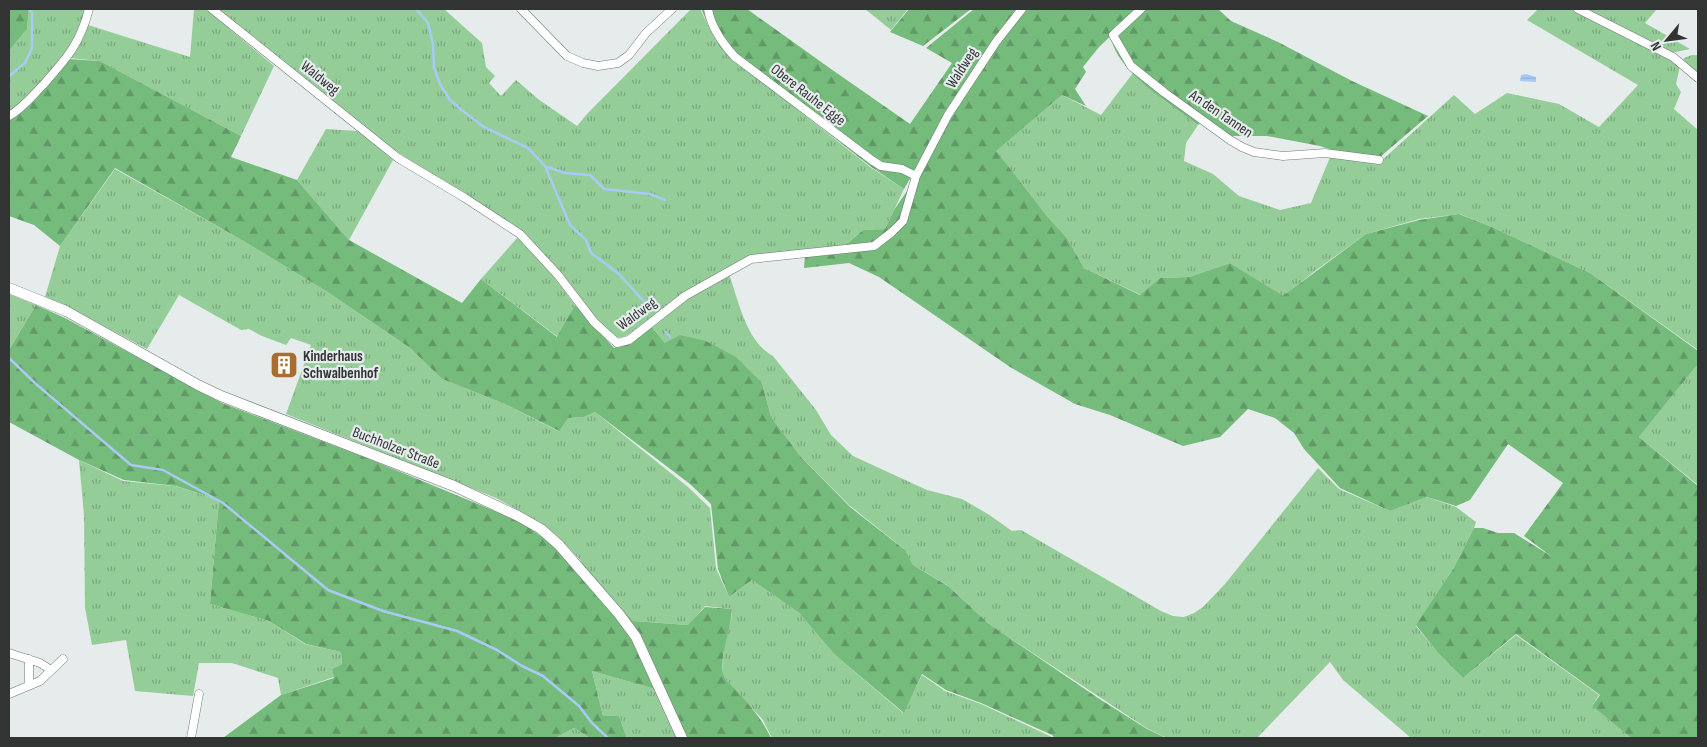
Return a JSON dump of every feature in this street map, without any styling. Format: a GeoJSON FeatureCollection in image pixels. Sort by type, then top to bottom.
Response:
{"type":"FeatureCollection","features":[{"type":"Feature","properties":{"kind":"street"},"geometry":{"type":"LineString","coordinates":[[9,116],[29,101],[68,57],[81,36],[89,9]]}},
{"type":"Feature","properties":{"kind":"street","name":"Waldweg"},"geometry":{"type":"LineString","coordinates":[[212,9],[398,158],[520,234],[558,275],[594,322],[617,343],[628,340],[685,296],[751,259],[874,246],[903,221],[916,176],[948,115],[996,42],[1022,9]]}},
{"type":"Feature","properties":{"kind":"street"},"geometry":{"type":"LineString","coordinates":[[521,9],[567,56],[583,63],[598,66],[618,63],[629,55],[646,33],[672,9]]}},
{"type":"Feature","properties":{"kind":"street","name":"Obere Rauhe Egge"},"geometry":{"type":"LineString","coordinates":[[708,9],[709,17],[721,39],[735,57],[873,162],[881,166],[902,169],[916,176]]}},
{"type":"Feature","properties":{"kind":"street","name":"An den Tannen"},"geometry":{"type":"LineString","coordinates":[[1141,9],[1113,35],[1132,66],[1165,93],[1230,140],[1254,152],[1270,155],[1325,153],[1379,160]]}},
{"type":"Feature","properties":{"kind":"street"},"geometry":{"type":"LineString","coordinates":[[1578,9],[1673,57],[1698,78]]}},
{"type":"Feature","properties":{"kind":"street","name":"Buchholzer Straße"},"geometry":{"type":"LineString","coordinates":[[9,288],[66,311],[221,396],[454,486],[518,516],[541,530],[559,545],[636,638],[682,738]]}},
{"type":"Feature","properties":{"kind":"street"},"geometry":{"type":"LineString","coordinates":[[9,653],[52,670]]}},
{"type":"Feature","properties":{"kind":"street"},"geometry":{"type":"LineString","coordinates":[[9,694],[40,681],[63,659]]}},
{"type":"Feature","properties":{"kind":"street"},"geometry":{"type":"LineString","coordinates":[[29,686],[30,660]]}},
{"type":"Feature","properties":{"kind":"street"},"geometry":{"type":"LineString","coordinates":[[191,738],[199,694]]}},
{"type":"Feature","properties":{"kind":"green space"},"geometry":{"type":"Polygon","coordinates":[[[9,9],[29,9],[27,29],[9,51],[9,9]]]}},
{"type":"Feature","properties":{"kind":"green space"},"geometry":{"type":"Polygon","coordinates":[[[29,9],[85,9],[74,40],[64,56],[43,81],[9,112],[9,51],[27,29],[29,9]]]}},
{"type":"Feature","properties":{"kind":"green space"},"geometry":{"type":"Polygon","coordinates":[[[194,9],[206,9],[274,66],[241,136],[100,61],[69,58],[81,41],[88,25],[190,57],[194,9]]]}},
{"type":"Feature","properties":{"kind":"green space"},"geometry":{"type":"Polygon","coordinates":[[[218,9],[444,9],[482,43],[486,67],[495,76],[489,83],[501,96],[516,80],[538,99],[577,126],[691,9],[700,9],[719,47],[870,167],[904,189],[885,229],[863,230],[840,249],[751,256],[723,270],[680,296],[629,334],[622,338],[614,337],[588,310],[522,232],[392,148],[218,9]]]}},
{"type":"Feature","properties":{"kind":"green space"},"geometry":{"type":"Polygon","coordinates":[[[701,9],[747,9],[910,124],[952,63],[926,48],[974,9],[1018,9],[932,141],[904,189],[870,166],[719,47],[701,9]]]}},
{"type":"Feature","properties":{"kind":"green space"},"geometry":{"type":"Polygon","coordinates":[[[865,9],[908,9],[891,30],[865,9]]]}},
{"type":"Feature","properties":{"kind":"green space"},"geometry":{"type":"Polygon","coordinates":[[[909,9],[971,9],[923,46],[890,32],[909,9]]]}},
{"type":"Feature","properties":{"kind":"green space"},"geometry":{"type":"Polygon","coordinates":[[[1025,9],[1139,9],[1099,47],[1083,67],[1086,72],[1075,89],[1086,106],[1062,95],[996,151],[1047,216],[1067,238],[1084,268],[1140,295],[1160,278],[1189,277],[1230,263],[1283,296],[1366,234],[1419,220],[1459,214],[1492,227],[1590,273],[1698,351],[1698,364],[1639,437],[1698,486],[1698,738],[1631,738],[1592,706],[1600,695],[1516,634],[1463,678],[1438,653],[1416,625],[1453,569],[1474,528],[1483,528],[1498,533],[1514,533],[1551,556],[1524,536],[1563,483],[1508,444],[1470,500],[1456,506],[1427,497],[1390,511],[1340,488],[1304,449],[1294,433],[1275,418],[1248,409],[1220,437],[1183,446],[1110,415],[1075,404],[1010,367],[879,277],[849,263],[804,268],[805,255],[837,252],[863,230],[885,229],[894,210],[920,172],[950,116],[976,75],[1025,9]]]}},
{"type":"Feature","properties":{"kind":"green space"},"geometry":{"type":"Polygon","coordinates":[[[1143,9],[1218,9],[1231,21],[1428,116],[1380,157],[1348,155],[1320,146],[1267,136],[1232,136],[1204,119],[1198,125],[1137,78],[1116,51],[1111,40],[1143,9]]]}},
{"type":"Feature","properties":{"kind":"green space"},"geometry":{"type":"Polygon","coordinates":[[[1538,9],[1574,9],[1670,58],[1680,66],[1676,84],[1681,92],[1674,109],[1698,130],[1698,350],[1590,273],[1460,214],[1419,219],[1366,234],[1283,297],[1230,263],[1189,277],[1160,278],[1141,295],[1084,268],[1067,238],[995,151],[1062,95],[1101,115],[1133,73],[1162,99],[1198,125],[1186,143],[1184,161],[1213,174],[1239,196],[1280,210],[1311,203],[1331,155],[1380,162],[1454,95],[1475,114],[1507,93],[1559,104],[1599,127],[1638,85],[1527,20],[1538,9]]]}},
{"type":"Feature","properties":{"kind":"green space"},"geometry":{"type":"Polygon","coordinates":[[[1584,9],[1657,9],[1645,23],[1690,49],[1671,53],[1584,9]]]}},
{"type":"Feature","properties":{"kind":"green space"},"geometry":{"type":"Polygon","coordinates":[[[1698,55],[1698,73],[1683,62],[1684,58],[1698,55]]]}},
{"type":"Feature","properties":{"kind":"green space"},"geometry":{"type":"Polygon","coordinates":[[[68,59],[100,61],[241,136],[231,157],[297,180],[349,240],[462,303],[481,279],[557,337],[575,305],[614,348],[633,342],[651,326],[665,343],[680,335],[706,341],[736,357],[762,383],[771,417],[801,457],[850,507],[905,550],[913,565],[948,586],[989,624],[1098,698],[1147,729],[1166,738],[1055,738],[981,703],[946,690],[922,674],[904,713],[835,655],[799,613],[752,580],[729,597],[718,569],[711,504],[690,484],[595,412],[584,417],[568,418],[559,431],[505,404],[442,379],[410,348],[326,291],[240,239],[115,168],[60,246],[34,225],[9,216],[9,121],[21,108],[47,87],[68,59]]]}},
{"type":"Feature","properties":{"kind":"green space"},"geometry":{"type":"Polygon","coordinates":[[[326,129],[358,131],[393,160],[349,240],[297,180],[326,129]]]}},
{"type":"Feature","properties":{"kind":"green space"},"geometry":{"type":"Polygon","coordinates":[[[115,169],[240,239],[326,291],[410,348],[442,379],[505,404],[558,431],[568,418],[584,417],[595,412],[688,487],[710,508],[716,568],[729,597],[752,580],[799,613],[835,655],[903,713],[922,675],[945,691],[981,704],[1054,738],[772,738],[763,720],[723,677],[724,646],[732,609],[705,606],[689,625],[633,621],[581,561],[559,538],[540,522],[496,498],[286,414],[311,345],[291,338],[286,345],[249,329],[241,330],[179,295],[147,349],[70,308],[45,297],[60,246],[115,169]]]}},
{"type":"Feature","properties":{"kind":"green space"},"geometry":{"type":"Polygon","coordinates":[[[518,237],[542,261],[575,305],[558,337],[481,279],[518,237]]]}},
{"type":"Feature","properties":{"kind":"green space"},"geometry":{"type":"Polygon","coordinates":[[[729,274],[740,308],[756,341],[773,356],[816,410],[831,435],[853,456],[927,490],[962,499],[1012,531],[1021,530],[1161,611],[1173,616],[1184,617],[1203,607],[1225,584],[1318,468],[1339,489],[1390,511],[1427,497],[1456,507],[1476,522],[1474,528],[1453,569],[1416,626],[1438,653],[1463,678],[1516,635],[1599,695],[1592,706],[1631,738],[1411,738],[1343,680],[1330,662],[1257,738],[1167,738],[1148,729],[990,625],[947,585],[913,565],[904,549],[849,505],[801,457],[771,417],[762,383],[665,343],[651,326],[683,301],[729,274]]]}},
{"type":"Feature","properties":{"kind":"green space"},"geometry":{"type":"Polygon","coordinates":[[[9,294],[36,305],[9,350],[9,294]]]}},
{"type":"Feature","properties":{"kind":"green space"},"geometry":{"type":"Polygon","coordinates":[[[36,305],[65,318],[222,403],[369,459],[519,521],[582,562],[633,621],[688,625],[705,607],[732,609],[723,657],[724,676],[754,710],[771,738],[683,738],[655,689],[592,671],[603,716],[619,716],[627,738],[590,738],[574,728],[555,738],[223,738],[281,695],[334,678],[332,669],[342,664],[341,652],[306,644],[269,621],[210,604],[219,500],[176,486],[124,480],[79,460],[9,422],[9,350],[36,305]]]}},
{"type":"Feature","properties":{"kind":"green space"},"geometry":{"type":"Polygon","coordinates":[[[1698,364],[1698,485],[1639,437],[1698,364]]]}},
{"type":"Feature","properties":{"kind":"green space"},"geometry":{"type":"Polygon","coordinates":[[[79,460],[123,481],[175,486],[219,500],[210,604],[269,621],[305,644],[341,652],[342,664],[332,669],[334,677],[281,695],[278,678],[232,663],[199,663],[193,696],[135,691],[126,640],[92,645],[85,608],[84,515],[79,460]]]}},
{"type":"Feature","properties":{"kind":"green space"},"geometry":{"type":"Polygon","coordinates":[[[592,671],[655,689],[677,738],[627,738],[619,716],[603,716],[592,671]]]}},
{"type":"Feature","properties":{"kind":"green space"},"geometry":{"type":"Polygon","coordinates":[[[574,728],[590,738],[555,738],[574,728]]]}},
{"type":"Feature","properties":{"kind":"water"},"geometry":{"type":"Polygon","coordinates":[[[1526,74],[1536,77],[1536,82],[1520,81],[1521,75],[1526,74]]]}},
{"type":"Feature","properties":{"kind":"waterway"},"geometry":{"type":"LineString","coordinates":[[9,76],[25,63],[32,48],[32,13],[29,9]]}},
{"type":"Feature","properties":{"kind":"waterway"},"geometry":{"type":"LineString","coordinates":[[416,9],[428,23],[433,44],[434,68],[440,84],[450,100],[484,127],[528,148],[545,166],[570,225],[586,240],[591,253],[619,274],[648,306]]}},
{"type":"Feature","properties":{"kind":"waterway"},"geometry":{"type":"LineString","coordinates":[[547,167],[565,173],[590,175],[604,189],[650,194],[665,200]]}},
{"type":"Feature","properties":{"kind":"waterway"},"geometry":{"type":"LineString","coordinates":[[666,332],[670,337]]}},
{"type":"Feature","properties":{"kind":"waterway"},"geometry":{"type":"LineString","coordinates":[[9,358],[36,384],[131,465],[163,470],[223,503],[328,590],[383,611],[457,631],[497,650],[522,666],[543,676],[579,706],[592,723],[608,738]]}},
{"type":"Feature","properties":{"kind":"place","name":"Kinderhaus Schwalbenhof"},"geometry":{"type":"Point","coordinates":[284,365]}}]}
